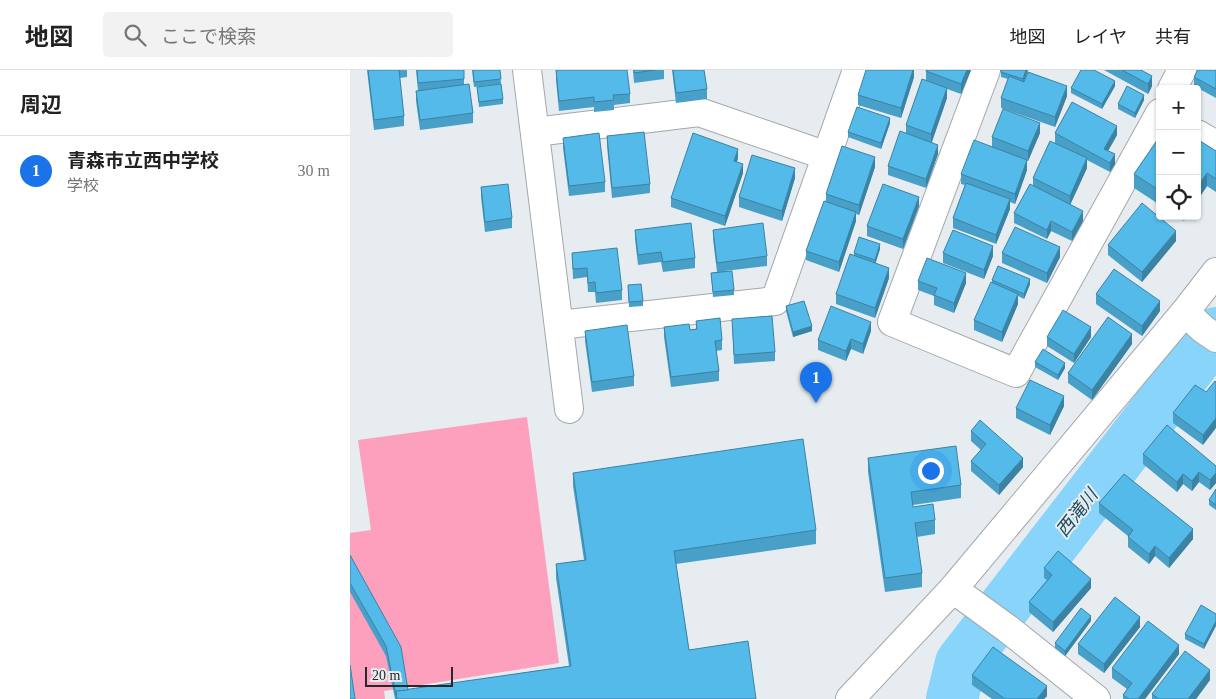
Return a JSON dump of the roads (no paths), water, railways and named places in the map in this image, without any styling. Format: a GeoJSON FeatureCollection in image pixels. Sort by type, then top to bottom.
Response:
{"type":"FeatureCollection","features":[{"type":"Feature","properties":{"kind":"street"},"geometry":{"type":"LineString","coordinates":[[527,70],[569,409]]}},
{"type":"Feature","properties":{"kind":"street"},"geometry":{"type":"LineString","coordinates":[[559,325],[775,301],[857,70]]}},
{"type":"Feature","properties":{"kind":"street"},"geometry":{"type":"LineString","coordinates":[[986,70],[892,322],[1016,373],[1156,120]]}},
{"type":"Feature","properties":{"kind":"street"},"geometry":{"type":"LineString","coordinates":[[1174,85],[1182,70]]}},
{"type":"Feature","properties":{"kind":"street"},"geometry":{"type":"LineString","coordinates":[[535,132],[699,112],[827,156]]}},
{"type":"Feature","properties":{"kind":"street"},"geometry":{"type":"LineString","coordinates":[[1201,136],[1216,145]]}},
{"type":"Feature","properties":{"kind":"street"},"geometry":{"type":"LineString","coordinates":[[850,699],[1202,326],[1216,272]]}},
{"type":"Feature","properties":{"kind":"street"},"geometry":{"type":"LineString","coordinates":[[953,589],[1096,699]]}},
{"type":"Feature","properties":{"kind":"waterway","name":"西滝川"},"geometry":{"type":"LineString","coordinates":[[952,699],[961,663],[1216,333]]}},
{"type":"Feature","properties":{"kind":"place","name":"青森市立西中学校"},"geometry":{"type":"Point","coordinates":[816,403]}}]}
